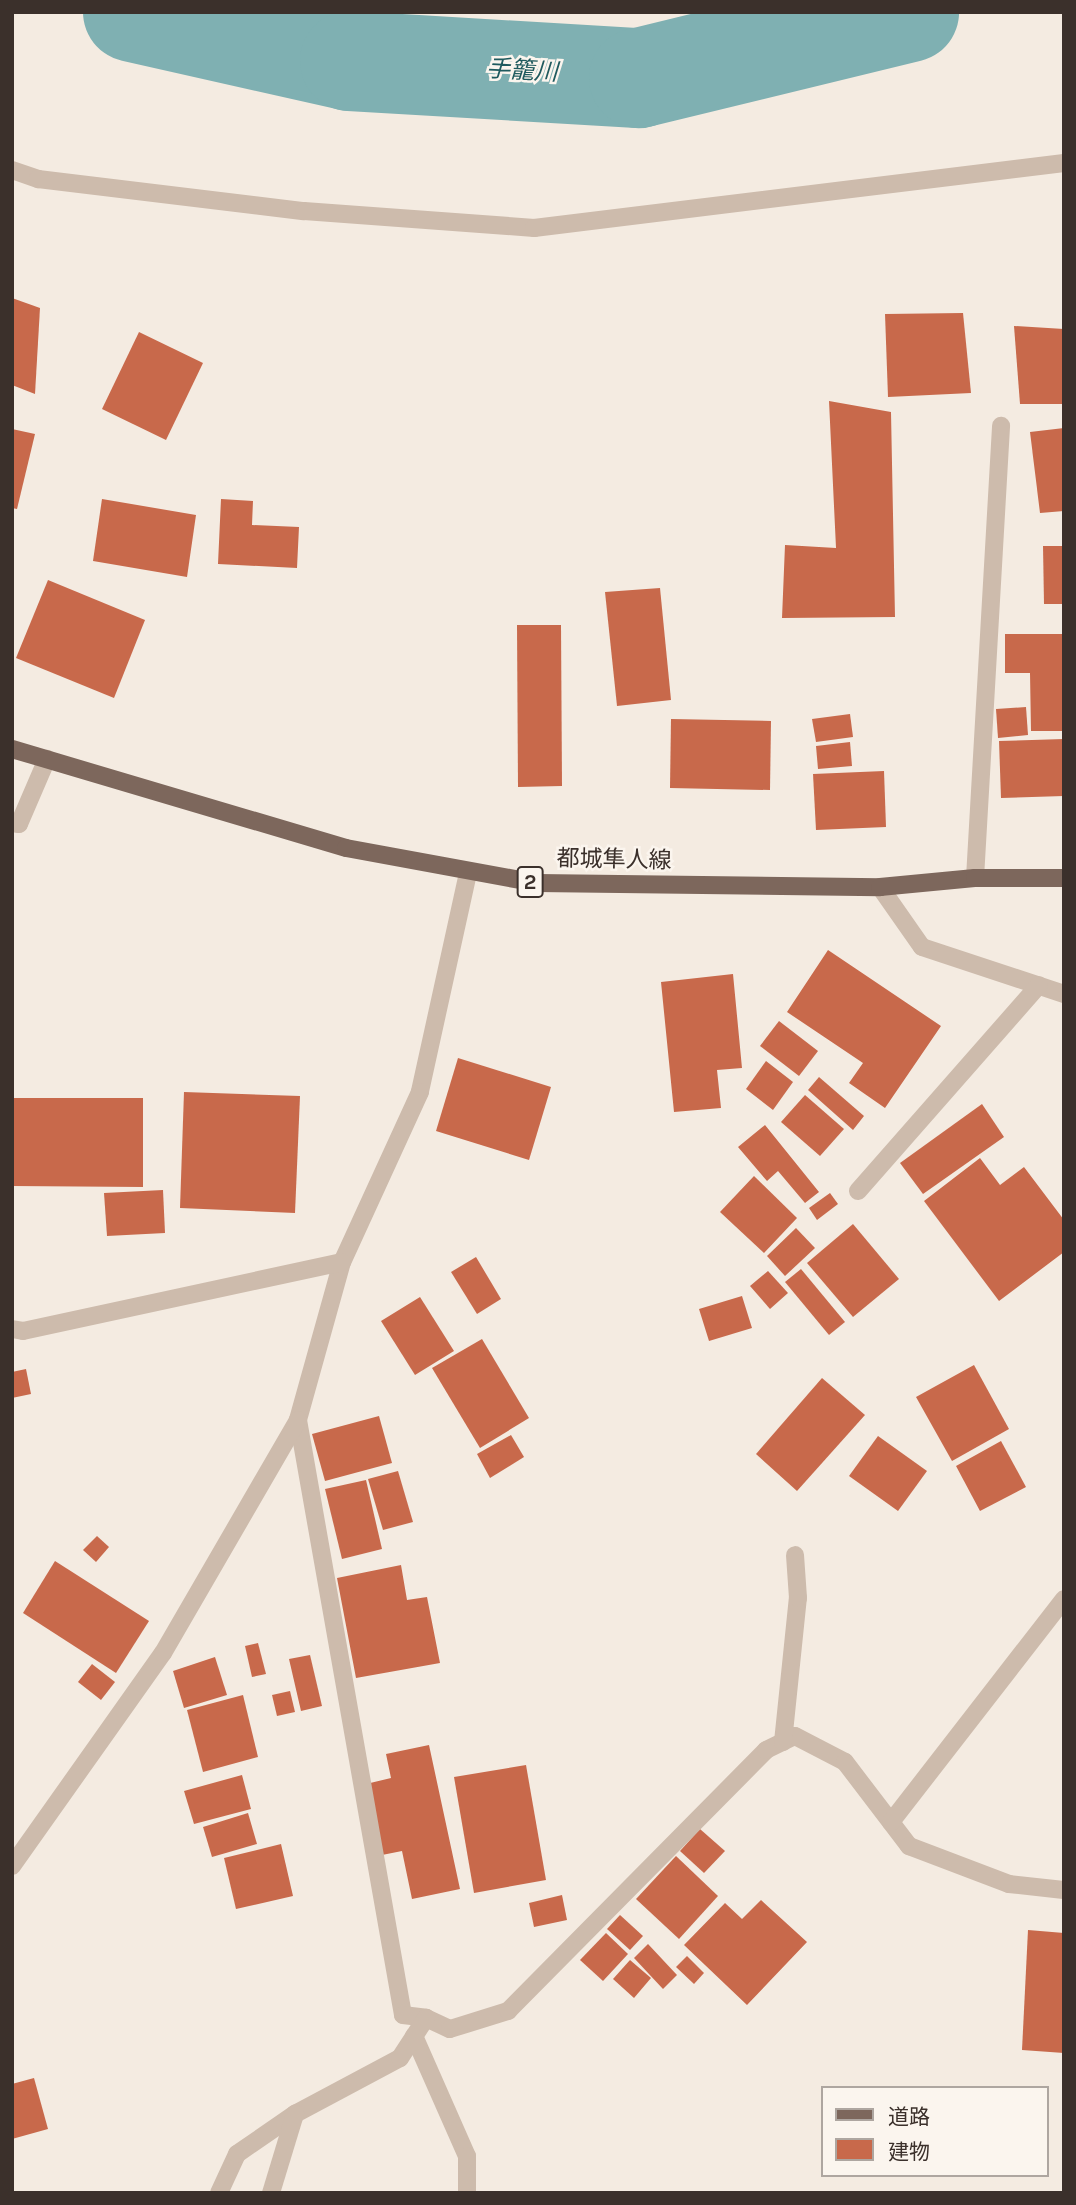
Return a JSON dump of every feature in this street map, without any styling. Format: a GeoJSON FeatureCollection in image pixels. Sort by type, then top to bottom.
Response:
{"type":"FeatureCollection","features":[{"type":"Feature","properties":{"kind":"main road","name":"都城隼人線"},"geometry":{"type":"LineString","coordinates":[[12,749],[346,848],[468,873],[537,883],[880,887],[975,877],[1064,878]]}},
{"type":"Feature","properties":{"kind":"street"},"geometry":{"type":"LineString","coordinates":[[12,170],[37,179],[304,211],[534,229],[1064,163]]}},
{"type":"Feature","properties":{"kind":"street"},"geometry":{"type":"LineString","coordinates":[[975,877],[1001,426]]}},
{"type":"Feature","properties":{"kind":"street"},"geometry":{"type":"LineString","coordinates":[[12,823],[19,824],[47,760]]}},
{"type":"Feature","properties":{"kind":"street"},"geometry":{"type":"LineString","coordinates":[[12,1866],[163,1653],[298,1420],[342,1262],[420,1091],[468,873]]}},
{"type":"Feature","properties":{"kind":"street"},"geometry":{"type":"LineString","coordinates":[[880,887],[922,947],[1064,994]]}},
{"type":"Feature","properties":{"kind":"street"},"geometry":{"type":"LineString","coordinates":[[858,1191],[1039,985]]}},
{"type":"Feature","properties":{"kind":"street"},"geometry":{"type":"LineString","coordinates":[[16,1335],[342,1262]]}},
{"type":"Feature","properties":{"kind":"street"},"geometry":{"type":"LineString","coordinates":[[298,1420],[403,2015],[426,2018],[450,2029],[508,2011],[766,1750],[795,1736],[845,1762],[909,1846],[1009,1884],[1064,1890]]}},
{"type":"Feature","properties":{"kind":"street"},"geometry":{"type":"LineString","coordinates":[[783,1742],[797,1598],[795,1555]]}},
{"type":"Feature","properties":{"kind":"street"},"geometry":{"type":"LineString","coordinates":[[891,1822],[1064,1599]]}},
{"type":"Feature","properties":{"kind":"street"},"geometry":{"type":"LineString","coordinates":[[219,2193],[237,2154],[295,2113],[400,2058],[426,2018]]}},
{"type":"Feature","properties":{"kind":"street"},"geometry":{"type":"LineString","coordinates":[[414,2036],[467,2156],[467,2193]]}},
{"type":"Feature","properties":{"kind":"street"},"geometry":{"type":"LineString","coordinates":[[271,2193],[295,2113]]}},
{"type":"Feature","properties":{"kind":"building"},"geometry":{"type":"Polygon","coordinates":[[[12,298],[40,308],[35,394],[12,385],[12,298]]]}},
{"type":"Feature","properties":{"kind":"building"},"geometry":{"type":"Polygon","coordinates":[[[963,313],[971,393],[888,397],[885,314],[963,313]]]}},
{"type":"Feature","properties":{"kind":"building"},"geometry":{"type":"Polygon","coordinates":[[[1014,326],[1064,329],[1064,404],[1020,404],[1014,326]]]}},
{"type":"Feature","properties":{"kind":"building"},"geometry":{"type":"Polygon","coordinates":[[[139,332],[203,363],[166,440],[102,409],[139,332]]]}},
{"type":"Feature","properties":{"kind":"building"},"geometry":{"type":"Polygon","coordinates":[[[829,401],[891,412],[895,617],[782,618],[785,545],[836,548],[829,401]]]}},
{"type":"Feature","properties":{"kind":"building"},"geometry":{"type":"Polygon","coordinates":[[[1064,428],[1064,511],[1040,513],[1030,432],[1064,428]]]}},
{"type":"Feature","properties":{"kind":"building"},"geometry":{"type":"Polygon","coordinates":[[[12,429],[35,434],[17,509],[12,508],[12,429]]]}},
{"type":"Feature","properties":{"kind":"building"},"geometry":{"type":"Polygon","coordinates":[[[102,499],[196,515],[187,577],[93,561],[102,499]]]}},
{"type":"Feature","properties":{"kind":"building"},"geometry":{"type":"Polygon","coordinates":[[[221,499],[253,501],[252,525],[299,527],[297,568],[218,564],[221,499]]]}},
{"type":"Feature","properties":{"kind":"building"},"geometry":{"type":"Polygon","coordinates":[[[1043,546],[1064,546],[1064,604],[1044,604],[1043,546]]]}},
{"type":"Feature","properties":{"kind":"building"},"geometry":{"type":"Polygon","coordinates":[[[48,580],[145,620],[114,698],[16,658],[48,580]]]}},
{"type":"Feature","properties":{"kind":"building"},"geometry":{"type":"Polygon","coordinates":[[[660,588],[671,700],[617,706],[605,592],[660,588]]]}},
{"type":"Feature","properties":{"kind":"building"},"geometry":{"type":"Polygon","coordinates":[[[517,625],[561,625],[562,786],[518,787],[517,625]]]}},
{"type":"Feature","properties":{"kind":"building"},"geometry":{"type":"Polygon","coordinates":[[[1005,634],[1064,634],[1064,731],[1031,731],[1030,673],[1005,673],[1005,634]]]}},
{"type":"Feature","properties":{"kind":"building"},"geometry":{"type":"Polygon","coordinates":[[[1026,707],[1028,735],[998,738],[996,709],[1026,707]]]}},
{"type":"Feature","properties":{"kind":"building"},"geometry":{"type":"Polygon","coordinates":[[[850,714],[853,737],[816,742],[812,719],[850,714]]]}},
{"type":"Feature","properties":{"kind":"building"},"geometry":{"type":"Polygon","coordinates":[[[671,719],[771,721],[770,790],[670,788],[671,719]]]}},
{"type":"Feature","properties":{"kind":"building"},"geometry":{"type":"Polygon","coordinates":[[[1064,739],[1064,796],[1001,798],[999,741],[1064,739]]]}},
{"type":"Feature","properties":{"kind":"building"},"geometry":{"type":"Polygon","coordinates":[[[850,742],[852,766],[818,769],[816,746],[850,742]]]}},
{"type":"Feature","properties":{"kind":"building"},"geometry":{"type":"Polygon","coordinates":[[[884,771],[886,827],[816,830],[813,774],[884,771]]]}},
{"type":"Feature","properties":{"kind":"building"},"geometry":{"type":"Polygon","coordinates":[[[828,950],[941,1026],[885,1108],[849,1083],[863,1063],[787,1012],[828,950]]]}},
{"type":"Feature","properties":{"kind":"building"},"geometry":{"type":"Polygon","coordinates":[[[733,974],[742,1068],[717,1070],[721,1108],[674,1112],[661,982],[733,974]]]}},
{"type":"Feature","properties":{"kind":"building"},"geometry":{"type":"Polygon","coordinates":[[[779,1021],[818,1051],[799,1076],[760,1046],[779,1021]]]}},
{"type":"Feature","properties":{"kind":"building"},"geometry":{"type":"Polygon","coordinates":[[[458,1058],[551,1087],[529,1160],[436,1131],[458,1058]]]}},
{"type":"Feature","properties":{"kind":"building"},"geometry":{"type":"Polygon","coordinates":[[[766,1061],[793,1082],[773,1110],[746,1089],[766,1061]]]}},
{"type":"Feature","properties":{"kind":"building"},"geometry":{"type":"Polygon","coordinates":[[[819,1077],[864,1116],[853,1130],[808,1090],[819,1077]]]}},
{"type":"Feature","properties":{"kind":"building"},"geometry":{"type":"Polygon","coordinates":[[[184,1092],[300,1096],[295,1213],[180,1208],[184,1092]]]}},
{"type":"Feature","properties":{"kind":"building"},"geometry":{"type":"Polygon","coordinates":[[[805,1095],[844,1129],[820,1156],[781,1122],[805,1095]]]}},
{"type":"Feature","properties":{"kind":"building"},"geometry":{"type":"Polygon","coordinates":[[[12,1098],[143,1098],[143,1187],[12,1186],[12,1098]]]}},
{"type":"Feature","properties":{"kind":"building"},"geometry":{"type":"Polygon","coordinates":[[[982,1104],[1004,1137],[923,1194],[900,1163],[982,1104]]]}},
{"type":"Feature","properties":{"kind":"building"},"geometry":{"type":"Polygon","coordinates":[[[765,1125],[819,1192],[805,1203],[778,1171],[767,1181],[738,1147],[765,1125]]]}},
{"type":"Feature","properties":{"kind":"building"},"geometry":{"type":"Polygon","coordinates":[[[980,1158],[1000,1185],[1024,1167],[1064,1220],[1064,1252],[999,1301],[924,1201],[980,1158]]]}},
{"type":"Feature","properties":{"kind":"building"},"geometry":{"type":"Polygon","coordinates":[[[754,1176],[797,1218],[764,1253],[720,1212],[754,1176]]]}},
{"type":"Feature","properties":{"kind":"building"},"geometry":{"type":"Polygon","coordinates":[[[163,1190],[165,1233],[107,1236],[104,1193],[163,1190]]]}},
{"type":"Feature","properties":{"kind":"building"},"geometry":{"type":"Polygon","coordinates":[[[830,1193],[838,1204],[817,1220],[809,1208],[830,1193]]]}},
{"type":"Feature","properties":{"kind":"building"},"geometry":{"type":"Polygon","coordinates":[[[853,1224],[899,1279],[853,1317],[807,1263],[853,1224]]]}},
{"type":"Feature","properties":{"kind":"building"},"geometry":{"type":"Polygon","coordinates":[[[796,1228],[815,1248],[785,1276],[767,1256],[796,1228]]]}},
{"type":"Feature","properties":{"kind":"building"},"geometry":{"type":"Polygon","coordinates":[[[476,1257],[501,1299],[477,1314],[451,1272],[476,1257]]]}},
{"type":"Feature","properties":{"kind":"building"},"geometry":{"type":"Polygon","coordinates":[[[801,1269],[845,1322],[829,1335],[785,1282],[801,1269]]]}},
{"type":"Feature","properties":{"kind":"building"},"geometry":{"type":"Polygon","coordinates":[[[768,1271],[788,1293],[770,1309],[750,1286],[768,1271]]]}},
{"type":"Feature","properties":{"kind":"building"},"geometry":{"type":"Polygon","coordinates":[[[742,1296],[752,1328],[709,1341],[699,1309],[742,1296]]]}},
{"type":"Feature","properties":{"kind":"building"},"geometry":{"type":"Polygon","coordinates":[[[420,1297],[454,1351],[415,1375],[381,1321],[420,1297]]]}},
{"type":"Feature","properties":{"kind":"building"},"geometry":{"type":"Polygon","coordinates":[[[482,1339],[529,1418],[480,1448],[432,1368],[482,1339]]]}},
{"type":"Feature","properties":{"kind":"building"},"geometry":{"type":"Polygon","coordinates":[[[974,1365],[1009,1429],[952,1461],[916,1397],[974,1365]]]}},
{"type":"Feature","properties":{"kind":"building"},"geometry":{"type":"Polygon","coordinates":[[[26,1369],[31,1394],[12,1398],[12,1372],[26,1369]]]}},
{"type":"Feature","properties":{"kind":"building"},"geometry":{"type":"Polygon","coordinates":[[[822,1378],[865,1415],[797,1491],[756,1454],[822,1378]]]}},
{"type":"Feature","properties":{"kind":"building"},"geometry":{"type":"Polygon","coordinates":[[[379,1416],[392,1463],[325,1481],[312,1434],[379,1416]]]}},
{"type":"Feature","properties":{"kind":"building"},"geometry":{"type":"Polygon","coordinates":[[[511,1435],[524,1457],[490,1478],[477,1454],[511,1435]]]}},
{"type":"Feature","properties":{"kind":"building"},"geometry":{"type":"Polygon","coordinates":[[[878,1436],[927,1471],[898,1511],[849,1476],[878,1436]]]}},
{"type":"Feature","properties":{"kind":"building"},"geometry":{"type":"Polygon","coordinates":[[[1001,1441],[1026,1487],[980,1511],[956,1466],[1001,1441]]]}},
{"type":"Feature","properties":{"kind":"building"},"geometry":{"type":"Polygon","coordinates":[[[398,1471],[413,1522],[383,1530],[368,1479],[398,1471]]]}},
{"type":"Feature","properties":{"kind":"building"},"geometry":{"type":"Polygon","coordinates":[[[366,1480],[382,1549],[342,1559],[325,1489],[366,1480]]]}},
{"type":"Feature","properties":{"kind":"building"},"geometry":{"type":"Polygon","coordinates":[[[97,1536],[109,1547],[96,1562],[83,1550],[97,1536]]]}},
{"type":"Feature","properties":{"kind":"building"},"geometry":{"type":"Polygon","coordinates":[[[55,1561],[149,1621],[116,1673],[23,1613],[55,1561]]]}},
{"type":"Feature","properties":{"kind":"building"},"geometry":{"type":"Polygon","coordinates":[[[401,1565],[407,1600],[427,1597],[440,1663],[356,1678],[337,1578],[401,1565]]]}},
{"type":"Feature","properties":{"kind":"building"},"geometry":{"type":"Polygon","coordinates":[[[258,1643],[266,1674],[252,1677],[245,1646],[258,1643]]]}},
{"type":"Feature","properties":{"kind":"building"},"geometry":{"type":"Polygon","coordinates":[[[310,1655],[322,1706],[301,1711],[289,1659],[310,1655]]]}},
{"type":"Feature","properties":{"kind":"building"},"geometry":{"type":"Polygon","coordinates":[[[215,1657],[227,1695],[184,1708],[173,1671],[215,1657]]]}},
{"type":"Feature","properties":{"kind":"building"},"geometry":{"type":"Polygon","coordinates":[[[92,1664],[115,1682],[101,1700],[78,1682],[92,1664]]]}},
{"type":"Feature","properties":{"kind":"building"},"geometry":{"type":"Polygon","coordinates":[[[290,1691],[295,1712],[277,1716],[272,1695],[290,1691]]]}},
{"type":"Feature","properties":{"kind":"building"},"geometry":{"type":"Polygon","coordinates":[[[243,1695],[258,1757],[203,1772],[187,1710],[243,1695]]]}},
{"type":"Feature","properties":{"kind":"building"},"geometry":{"type":"Polygon","coordinates":[[[429,1745],[460,1889],[412,1899],[402,1851],[382,1855],[366,1784],[391,1778],[386,1754],[429,1745]]]}},
{"type":"Feature","properties":{"kind":"building"},"geometry":{"type":"Polygon","coordinates":[[[526,1765],[546,1880],[474,1893],[454,1777],[526,1765]]]}},
{"type":"Feature","properties":{"kind":"building"},"geometry":{"type":"Polygon","coordinates":[[[242,1775],[251,1809],[194,1824],[184,1791],[242,1775]]]}},
{"type":"Feature","properties":{"kind":"building"},"geometry":{"type":"Polygon","coordinates":[[[248,1813],[257,1844],[212,1857],[203,1827],[248,1813]]]}},
{"type":"Feature","properties":{"kind":"building"},"geometry":{"type":"Polygon","coordinates":[[[700,1829],[725,1851],[704,1873],[680,1851],[700,1829]]]}},
{"type":"Feature","properties":{"kind":"building"},"geometry":{"type":"Polygon","coordinates":[[[281,1844],[293,1896],[236,1909],[224,1858],[281,1844]]]}},
{"type":"Feature","properties":{"kind":"building"},"geometry":{"type":"Polygon","coordinates":[[[676,1856],[718,1896],[679,1939],[636,1899],[676,1856]]]}},
{"type":"Feature","properties":{"kind":"building"},"geometry":{"type":"Polygon","coordinates":[[[562,1895],[567,1920],[534,1927],[529,1903],[562,1895]]]}},
{"type":"Feature","properties":{"kind":"building"},"geometry":{"type":"Polygon","coordinates":[[[761,1900],[807,1942],[747,2005],[684,1945],[725,1903],[742,1919],[761,1900]]]}},
{"type":"Feature","properties":{"kind":"building"},"geometry":{"type":"Polygon","coordinates":[[[620,1915],[643,1936],[630,1950],[607,1929],[620,1915]]]}},
{"type":"Feature","properties":{"kind":"building"},"geometry":{"type":"Polygon","coordinates":[[[1028,1930],[1064,1933],[1064,2053],[1022,2050],[1028,1930]]]}},
{"type":"Feature","properties":{"kind":"building"},"geometry":{"type":"Polygon","coordinates":[[[606,1933],[628,1954],[603,1981],[580,1960],[606,1933]]]}},
{"type":"Feature","properties":{"kind":"building"},"geometry":{"type":"Polygon","coordinates":[[[648,1944],[677,1975],[663,1989],[634,1958],[648,1944]]]}},
{"type":"Feature","properties":{"kind":"building"},"geometry":{"type":"Polygon","coordinates":[[[687,1956],[704,1973],[694,1984],[676,1967],[687,1956]]]}},
{"type":"Feature","properties":{"kind":"building"},"geometry":{"type":"Polygon","coordinates":[[[630,1960],[651,1978],[634,1998],[613,1979],[630,1960]]]}},
{"type":"Feature","properties":{"kind":"building"},"geometry":{"type":"Polygon","coordinates":[[[34,2078],[48,2129],[12,2139],[12,2084],[34,2078]]]}},
{"type":"Feature","properties":{"kind":"waterway","name":"手籠川"},"geometry":{"type":"LineString","coordinates":[[133,12],[350,61],[639,78],[909,12]]}}]}
